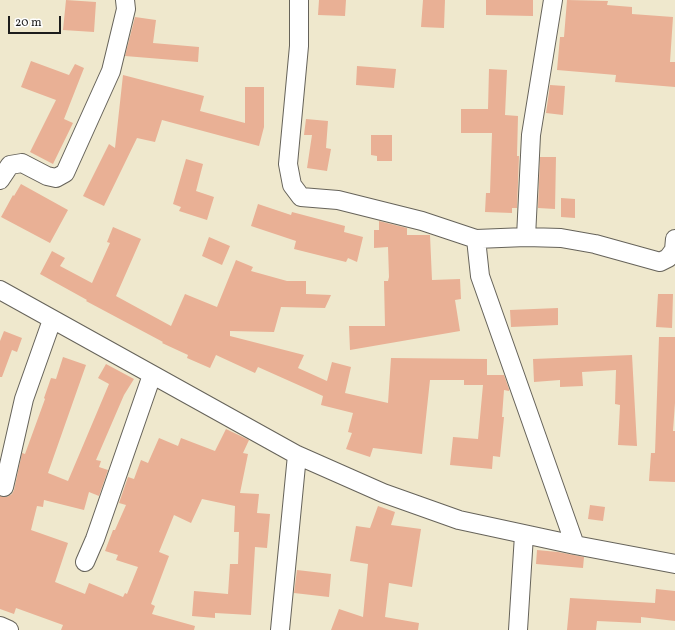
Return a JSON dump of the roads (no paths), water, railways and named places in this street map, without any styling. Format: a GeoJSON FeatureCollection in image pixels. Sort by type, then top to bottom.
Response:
{"type":"FeatureCollection","features":[{"type":"Feature","properties":{"kind":"street"},"geometry":{"type":"LineString","coordinates":[[0,180],[10,165],[22,164],[47,176],[56,178],[65,173],[111,72],[126,9],[125,0]]}},
{"type":"Feature","properties":{"kind":"street"},"geometry":{"type":"LineString","coordinates":[[300,0],[299,46],[288,164],[292,185],[301,196],[338,200],[422,221],[476,239],[526,237],[561,238],[588,243],[660,262],[668,258],[674,250],[675,239]]}},
{"type":"Feature","properties":{"kind":"street"},"geometry":{"type":"LineString","coordinates":[[526,237],[531,135],[553,0]]}},
{"type":"Feature","properties":{"kind":"street"},"geometry":{"type":"LineString","coordinates":[[476,239],[480,276],[575,545]]}},
{"type":"Feature","properties":{"kind":"street"},"geometry":{"type":"LineString","coordinates":[[0,290],[297,455],[383,493],[459,520],[524,535],[675,564]]}},
{"type":"Feature","properties":{"kind":"street"},"geometry":{"type":"LineString","coordinates":[[4,487],[24,399],[52,320]]}},
{"type":"Feature","properties":{"kind":"street"},"geometry":{"type":"LineString","coordinates":[[85,562],[152,375]]}},
{"type":"Feature","properties":{"kind":"street"},"geometry":{"type":"LineString","coordinates":[[280,630],[297,455]]}},
{"type":"Feature","properties":{"kind":"street"},"geometry":{"type":"LineString","coordinates":[[518,630],[524,535]]}},
{"type":"Feature","properties":{"kind":"street"},"geometry":{"type":"LineString","coordinates":[[0,626],[9,630]]}}]}
